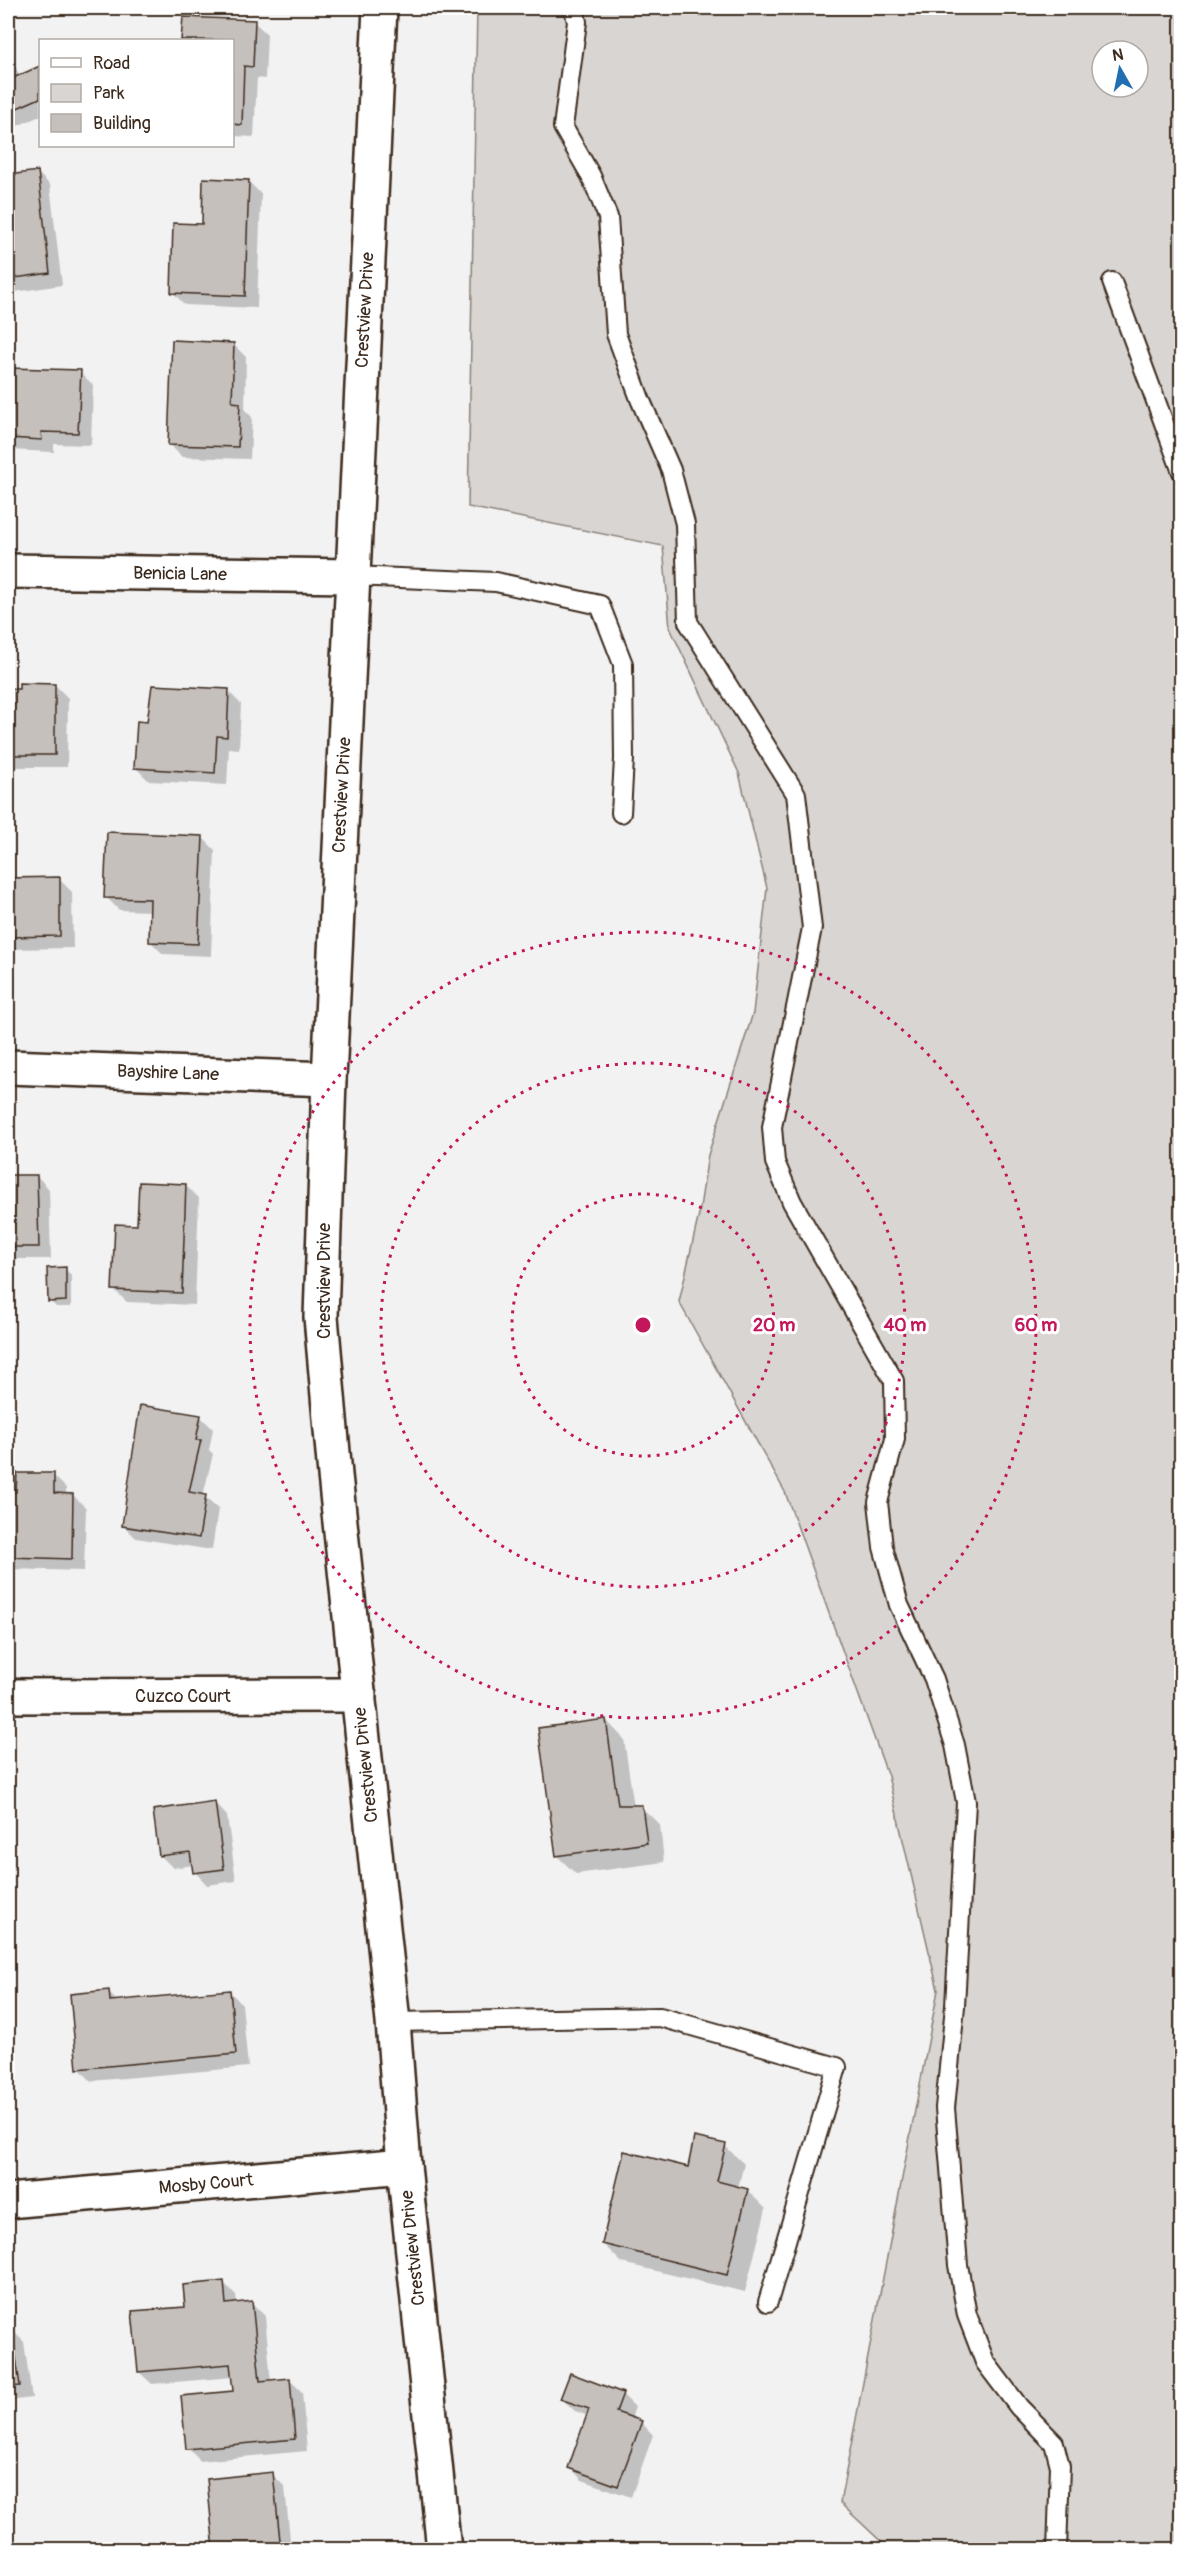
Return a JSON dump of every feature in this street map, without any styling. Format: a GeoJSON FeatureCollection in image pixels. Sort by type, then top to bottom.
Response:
{"type":"FeatureCollection","features":[{"type":"Feature","properties":{"kind":"main road","name":"Crestview Drive"},"geometry":{"type":"LineString","coordinates":[[380,8],[329,1079],[321,1317],[444,2550]]}},
{"type":"Feature","properties":{"kind":"main road","name":"Benicia Lane"},"geometry":{"type":"LineString","coordinates":[[8,571],[352,576]]}},
{"type":"Feature","properties":{"kind":"main road","name":"Bayshire Lane"},"geometry":{"type":"LineString","coordinates":[[8,1067],[329,1079]]}},
{"type":"Feature","properties":{"kind":"main road","name":"Cuzco Court"},"geometry":{"type":"LineString","coordinates":[[8,1696],[359,1695]]}},
{"type":"Feature","properties":{"kind":"main road","name":"Mosby Court"},"geometry":{"type":"LineString","coordinates":[[8,2201],[404,2166]]}},
{"type":"Feature","properties":{"kind":"lane"},"geometry":{"type":"LineString","coordinates":[[574,8],[577,22],[563,128],[591,176],[608,217],[616,334],[640,399],[671,470],[685,524],[688,622],[796,794],[812,928],[772,1127],[776,1162],[792,1202],[894,1381],[895,1439],[878,1502],[883,1548],[899,1605],[934,1679],[955,1745],[966,1802],[955,2006],[945,2108],[958,2265],[967,2315],[985,2362],[1019,2407],[1054,2443],[1060,2466],[1057,2550]]}},
{"type":"Feature","properties":{"kind":"lane"},"geometry":{"type":"LineString","coordinates":[[1112,282],[1182,472]]}},
{"type":"Feature","properties":{"kind":"lane"},"geometry":{"type":"LineString","coordinates":[[352,576],[496,582],[600,605],[623,664],[624,759],[621,813]]}},
{"type":"Feature","properties":{"kind":"lane"},"geometry":{"type":"LineString","coordinates":[[393,2022],[660,2016],[837,2067],[768,2302]]}},
{"type":"Feature","properties":{"kind":"green space"},"geometry":{"type":"Polygon","coordinates":[[[477,8],[1181,8],[1181,2549],[889,2549],[840,2503],[938,1990],[888,1776],[785,1492],[679,1302],[699,1214],[708,1155],[753,1013],[767,888],[739,773],[670,628],[663,546],[468,507],[477,8]]]}},
{"type":"Feature","properties":{"kind":"building"},"geometry":{"type":"Polygon","coordinates":[[[183,17],[255,20],[253,67],[244,66],[242,125],[234,124],[234,39],[181,39],[183,17]]]}},
{"type":"Feature","properties":{"kind":"building"},"geometry":{"type":"Polygon","coordinates":[[[8,63],[13,78],[39,66],[39,98],[8,112],[8,63]]]}},
{"type":"Feature","properties":{"kind":"building"},"geometry":{"type":"Polygon","coordinates":[[[38,171],[50,273],[8,279],[8,175],[38,171]]]}},
{"type":"Feature","properties":{"kind":"building"},"geometry":{"type":"Polygon","coordinates":[[[203,178],[249,180],[245,296],[171,293],[173,223],[202,224],[203,178]]]}},
{"type":"Feature","properties":{"kind":"building"},"geometry":{"type":"Polygon","coordinates":[[[172,340],[234,343],[232,402],[240,403],[238,447],[168,445],[172,340]]]}},
{"type":"Feature","properties":{"kind":"building"},"geometry":{"type":"Polygon","coordinates":[[[8,368],[81,370],[78,433],[41,432],[42,440],[8,438],[8,368]]]}},
{"type":"Feature","properties":{"kind":"building"},"geometry":{"type":"Polygon","coordinates":[[[19,683],[55,684],[55,755],[8,755],[8,689],[19,689],[19,683]]]}},
{"type":"Feature","properties":{"kind":"building"},"geometry":{"type":"Polygon","coordinates":[[[152,685],[229,689],[227,737],[217,736],[215,773],[134,768],[137,721],[147,722],[152,685]]]}},
{"type":"Feature","properties":{"kind":"building"},"geometry":{"type":"Polygon","coordinates":[[[107,832],[203,836],[198,944],[149,942],[150,899],[104,898],[107,832]]]}},
{"type":"Feature","properties":{"kind":"building"},"geometry":{"type":"Polygon","coordinates":[[[60,877],[60,936],[8,937],[8,878],[60,877]]]}},
{"type":"Feature","properties":{"kind":"building"},"geometry":{"type":"Polygon","coordinates":[[[8,1175],[37,1175],[39,1247],[8,1247],[8,1175]]]}},
{"type":"Feature","properties":{"kind":"building"},"geometry":{"type":"Polygon","coordinates":[[[139,1182],[186,1184],[182,1293],[112,1290],[115,1224],[137,1225],[139,1182]]]}},
{"type":"Feature","properties":{"kind":"building"},"geometry":{"type":"Polygon","coordinates":[[[66,1267],[66,1301],[48,1302],[47,1268],[66,1267]]]}},
{"type":"Feature","properties":{"kind":"building"},"geometry":{"type":"Polygon","coordinates":[[[140,1405],[201,1415],[196,1440],[201,1440],[189,1492],[206,1495],[199,1538],[122,1526],[140,1405]]]}},
{"type":"Feature","properties":{"kind":"building"},"geometry":{"type":"Polygon","coordinates":[[[17,1473],[54,1473],[54,1493],[73,1494],[72,1559],[8,1557],[8,1492],[16,1492],[17,1473]]]}},
{"type":"Feature","properties":{"kind":"building"},"geometry":{"type":"Polygon","coordinates":[[[606,1719],[618,1805],[642,1805],[647,1843],[556,1856],[538,1728],[606,1719]]]}},
{"type":"Feature","properties":{"kind":"building"},"geometry":{"type":"Polygon","coordinates":[[[215,1801],[224,1869],[193,1873],[190,1852],[159,1856],[153,1810],[215,1801]]]}},
{"type":"Feature","properties":{"kind":"building"},"geometry":{"type":"Polygon","coordinates":[[[109,1990],[110,2001],[230,1990],[236,2054],[77,2069],[70,1994],[109,1990]]]}},
{"type":"Feature","properties":{"kind":"building"},"geometry":{"type":"Polygon","coordinates":[[[694,2137],[726,2144],[717,2181],[748,2189],[727,2275],[602,2244],[624,2151],[688,2167],[694,2137]]]}},
{"type":"Feature","properties":{"kind":"building"},"geometry":{"type":"Polygon","coordinates":[[[224,2281],[226,2304],[252,2301],[260,2381],[290,2378],[295,2439],[186,2449],[181,2396],[233,2391],[230,2364],[138,2372],[132,2311],[185,2307],[183,2285],[224,2281]]]}},
{"type":"Feature","properties":{"kind":"building"},"geometry":{"type":"Polygon","coordinates":[[[8,2328],[12,2328],[20,2386],[8,2387],[8,2328]]]}},
{"type":"Feature","properties":{"kind":"building"},"geometry":{"type":"Polygon","coordinates":[[[570,2373],[623,2393],[616,2412],[642,2421],[618,2486],[568,2468],[589,2409],[560,2399],[570,2373]]]}},
{"type":"Feature","properties":{"kind":"building"},"geometry":{"type":"Polygon","coordinates":[[[273,2472],[281,2550],[214,2550],[207,2479],[273,2472]]]}},
{"type":"Feature","properties":{"kind":"building"},"geometry":{"type":"Polygon","coordinates":[[[577,2541],[611,2550],[574,2550],[577,2541]]]}}]}
